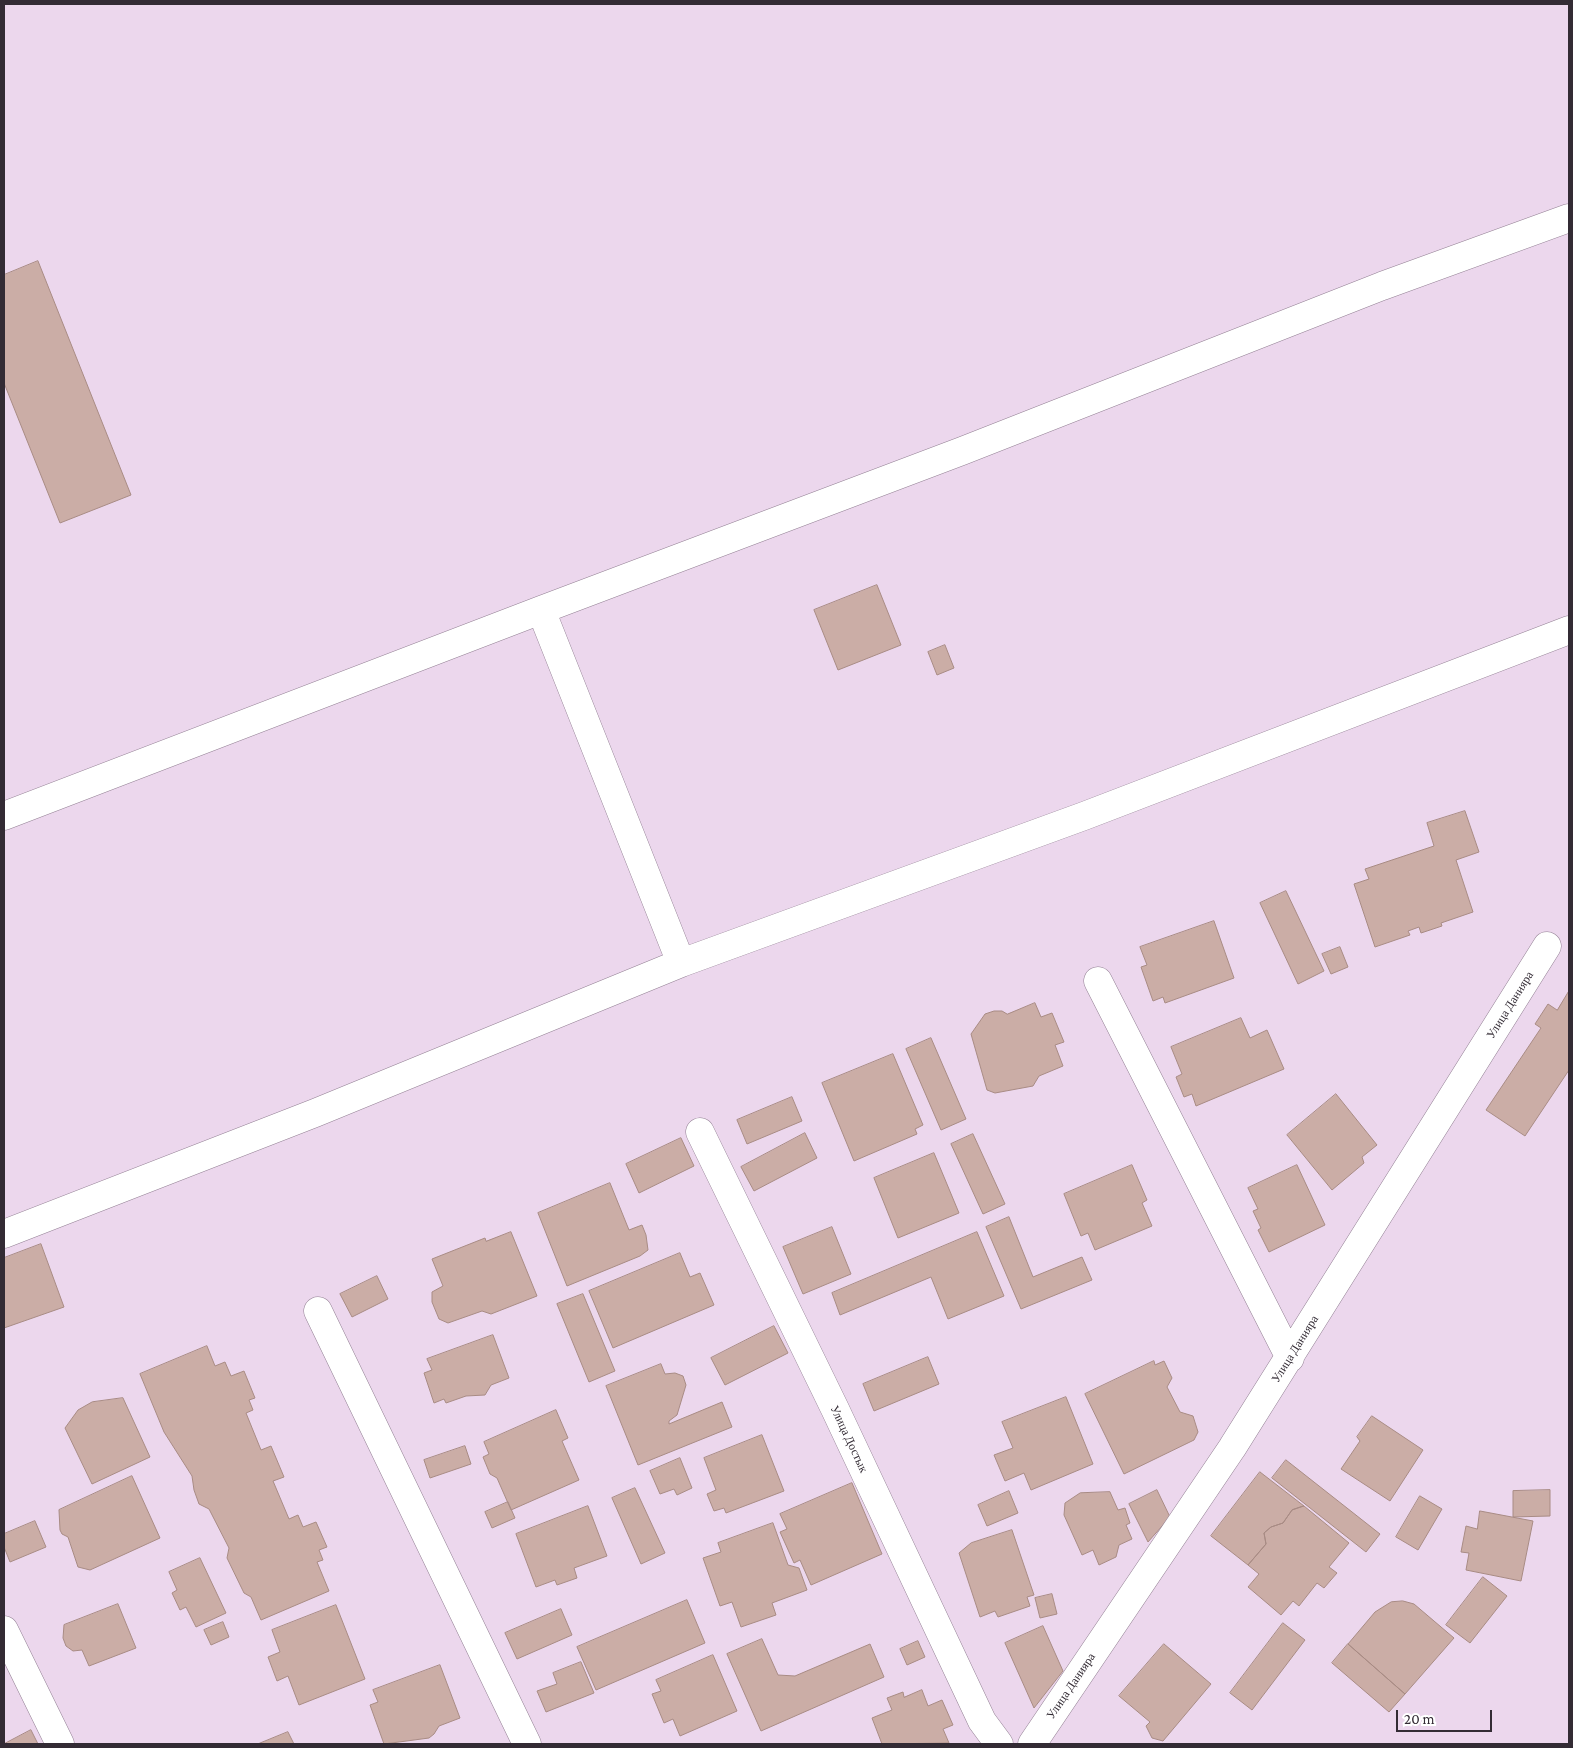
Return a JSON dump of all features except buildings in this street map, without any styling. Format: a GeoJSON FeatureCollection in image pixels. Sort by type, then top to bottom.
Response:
{"type":"FeatureCollection","features":[{"type":"Feature","properties":{"kind":"street"},"geometry":{"type":"LineString","coordinates":[[4,816],[541,610],[972,448],[1382,286],[1569,218]]}},
{"type":"Feature","properties":{"kind":"street"},"geometry":{"type":"LineString","coordinates":[[541,610],[681,963]]}},
{"type":"Feature","properties":{"kind":"street"},"geometry":{"type":"LineString","coordinates":[[4,1234],[315,1114],[681,963],[1093,813],[1569,630]]}},
{"type":"Feature","properties":{"kind":"street","name":"Улица Данияра"},"geometry":{"type":"LineString","coordinates":[[1032,1744],[1227,1456],[1547,946]]}},
{"type":"Feature","properties":{"kind":"street"},"geometry":{"type":"LineString","coordinates":[[1098,981],[1290,1358]]}},
{"type":"Feature","properties":{"kind":"street","name":"Улица Достык"},"geometry":{"type":"LineString","coordinates":[[700,1132],[835,1409],[982,1721],[999,1744]]}},
{"type":"Feature","properties":{"kind":"street"},"geometry":{"type":"LineString","coordinates":[[318,1311],[528,1744]]}},
{"type":"Feature","properties":{"kind":"street"},"geometry":{"type":"LineString","coordinates":[[4,1630],[60,1744]]}}]}
